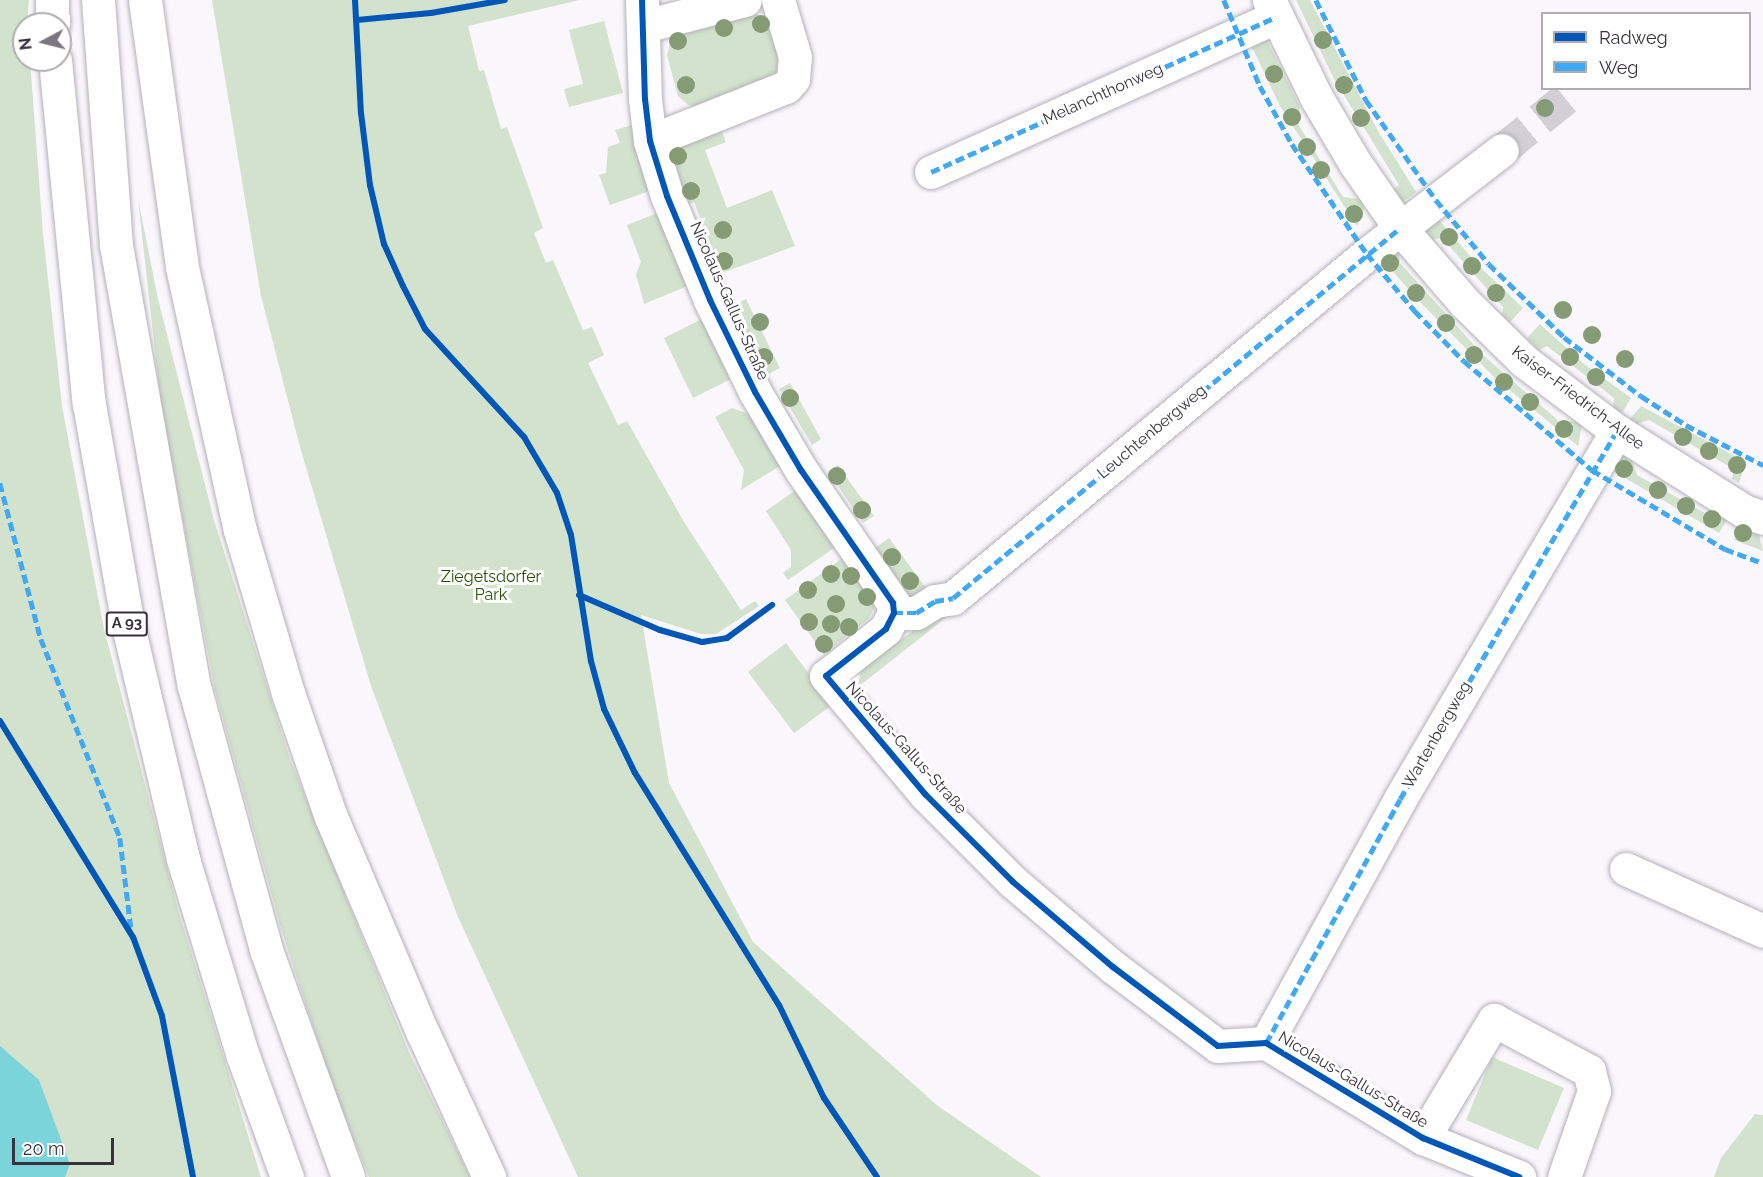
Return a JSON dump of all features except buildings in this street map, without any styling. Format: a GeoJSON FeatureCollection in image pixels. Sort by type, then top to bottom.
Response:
{"type":"FeatureCollection","features":[{"type":"Feature","properties":{"kind":"main road"},"geometry":{"type":"LineString","coordinates":[[98,0],[116,245],[194,686],[266,950],[348,1177]]}},
{"type":"Feature","properties":{"kind":"main road"},"geometry":{"type":"LineString","coordinates":[[146,0],[182,267],[240,530],[288,693],[331,817],[422,1031],[489,1177]]}},
{"type":"Feature","properties":{"kind":"main road"},"geometry":{"type":"LineString","coordinates":[[643,13],[745,0]]}},
{"type":"Feature","properties":{"kind":"main road"},"geometry":{"type":"LineString","coordinates":[[650,141],[786,87],[793,79],[795,57],[778,0]]}},
{"type":"Feature","properties":{"kind":"main road","name":"Melanchthonweg"},"geometry":{"type":"LineString","coordinates":[[931,172],[1273,8]]}},
{"type":"Feature","properties":{"kind":"main road","name":"Kaiser-Friedrich-Allee"},"geometry":{"type":"LineString","coordinates":[[1273,8],[1316,97],[1400,228],[1464,302],[1524,361],[1617,431],[1744,511],[1763,518]]}},
{"type":"Feature","properties":{"kind":"main road","name":"Nicolaus-Gallus-Straße"},"geometry":{"type":"LineString","coordinates":[[643,13],[645,99],[650,141],[667,196],[706,290],[752,385],[801,470],[888,592],[894,613],[886,629],[826,676],[860,720],[926,795],[1013,882],[1113,967],[1218,1046],[1266,1043],[1423,1138],[1519,1177]]}},
{"type":"Feature","properties":{"kind":"main road","name":"A 93"},"geometry":{"type":"LineString","coordinates":[[56,72],[89,404],[129,630],[183,859],[243,1056],[286,1175]]}},
{"type":"Feature","properties":{"kind":"main road","name":"Leuchtenbergweg"},"geometry":{"type":"LineString","coordinates":[[894,613],[916,613],[935,601],[953,598],[1400,228],[1502,150]]}},
{"type":"Feature","properties":{"kind":"main road","name":"Wartenbergweg"},"geometry":{"type":"LineString","coordinates":[[1266,1043],[1400,799],[1617,431]]}},
{"type":"Feature","properties":{"kind":"main road"},"geometry":{"type":"LineString","coordinates":[[1626,869],[1763,931]]}},
{"type":"Feature","properties":{"kind":"main road"},"geometry":{"type":"LineString","coordinates":[[1423,1138],[1494,1020],[1589,1071],[1594,1091],[1564,1177]]}},
{"type":"Feature","properties":{"kind":"green space"},"geometry":{"type":"Polygon","coordinates":[[[0,0],[29,0],[28,12],[12,12],[12,72],[31,72],[43,234],[62,406],[104,629],[179,913],[261,1177],[0,1177],[0,0]]]}},
{"type":"Feature","properties":{"kind":"green space","name":"Ziegetsdorfer Park"},"geometry":{"type":"Polygon","coordinates":[[[212,0],[580,0],[468,26],[479,71],[484,70],[501,129],[507,127],[543,228],[534,233],[546,263],[553,260],[583,330],[592,327],[604,355],[588,363],[618,425],[627,421],[684,522],[741,610],[755,601],[759,606],[716,634],[701,634],[641,615],[669,783],[753,942],[938,1106],[1041,1177],[578,1177],[458,917],[371,686],[300,447],[261,296],[212,0]]]}},
{"type":"Feature","properties":{"kind":"green space"},"geometry":{"type":"Polygon","coordinates":[[[1296,0],[1310,0],[1378,131],[1416,192],[1403,202],[1393,190],[1399,185],[1334,79],[1296,0]]]}},
{"type":"Feature","properties":{"kind":"green space"},"geometry":{"type":"Polygon","coordinates":[[[752,11],[770,22],[781,61],[777,76],[697,108],[687,104],[678,96],[667,55],[672,37],[677,31],[752,11]]]}},
{"type":"Feature","properties":{"kind":"green space"},"geometry":{"type":"Polygon","coordinates":[[[604,21],[623,93],[569,107],[564,89],[583,84],[569,30],[604,21]]]}},
{"type":"Feature","properties":{"kind":"green space"},"geometry":{"type":"Polygon","coordinates":[[[1265,36],[1300,107],[1298,124],[1343,197],[1361,199],[1364,208],[1357,226],[1280,106],[1252,47],[1265,36]]]}},
{"type":"Feature","properties":{"kind":"green space"},"geometry":{"type":"Polygon","coordinates":[[[632,125],[652,190],[610,205],[599,175],[606,173],[608,147],[620,143],[615,130],[632,125]]]}},
{"type":"Feature","properties":{"kind":"green space"},"geometry":{"type":"Polygon","coordinates":[[[720,127],[726,142],[705,150],[727,208],[772,190],[795,246],[722,273],[694,202],[685,206],[669,155],[671,148],[720,127]]]}},
{"type":"Feature","properties":{"kind":"green space"},"geometry":{"type":"Polygon","coordinates":[[[138,199],[158,299],[214,520],[290,759],[408,1050],[470,1177],[369,1177],[333,1087],[282,932],[215,690],[161,405],[138,199]]]}},
{"type":"Feature","properties":{"kind":"green space"},"geometry":{"type":"Polygon","coordinates":[[[660,212],[690,285],[644,304],[636,274],[641,262],[627,225],[660,212]]]}},
{"type":"Feature","properties":{"kind":"green space"},"geometry":{"type":"Polygon","coordinates":[[[1438,219],[1478,265],[1523,308],[1510,322],[1502,315],[1503,307],[1442,238],[1432,239],[1426,229],[1438,219]]]}},
{"type":"Feature","properties":{"kind":"green space"},"geometry":{"type":"Polygon","coordinates":[[[1398,248],[1400,263],[1483,355],[1560,422],[1576,421],[1582,425],[1578,446],[1495,378],[1416,298],[1381,258],[1398,248]]]}},
{"type":"Feature","properties":{"kind":"green space"},"geometry":{"type":"Polygon","coordinates":[[[746,299],[780,368],[763,377],[741,332],[748,328],[736,304],[746,299]]]}},
{"type":"Feature","properties":{"kind":"green space"},"geometry":{"type":"Polygon","coordinates":[[[706,317],[735,377],[693,398],[664,338],[706,317]]]}},
{"type":"Feature","properties":{"kind":"green space"},"geometry":{"type":"Polygon","coordinates":[[[1540,324],[1584,364],[1631,398],[1622,413],[1613,409],[1614,398],[1547,346],[1539,350],[1527,338],[1540,324]]]}},
{"type":"Feature","properties":{"kind":"green space"},"geometry":{"type":"Polygon","coordinates":[[[790,383],[821,439],[812,445],[779,389],[790,383]]]}},
{"type":"Feature","properties":{"kind":"green space"},"geometry":{"type":"Polygon","coordinates":[[[1641,406],[1746,462],[1739,483],[1732,479],[1734,469],[1649,420],[1636,424],[1630,419],[1641,406]]]}},
{"type":"Feature","properties":{"kind":"green space"},"geometry":{"type":"Polygon","coordinates":[[[732,408],[755,416],[783,464],[741,490],[744,470],[715,417],[732,408]]]}},
{"type":"Feature","properties":{"kind":"green space"},"geometry":{"type":"Polygon","coordinates":[[[1623,455],[1632,460],[1637,475],[1705,513],[1717,507],[1731,513],[1719,533],[1613,471],[1623,455]]]}},
{"type":"Feature","properties":{"kind":"green space"},"geometry":{"type":"Polygon","coordinates":[[[838,465],[874,516],[863,523],[828,471],[838,465]]]}},
{"type":"Feature","properties":{"kind":"green space"},"geometry":{"type":"Polygon","coordinates":[[[797,489],[837,546],[788,580],[783,573],[791,567],[791,550],[766,511],[797,489]]]}},
{"type":"Feature","properties":{"kind":"green space"},"geometry":{"type":"Polygon","coordinates":[[[1743,522],[1757,527],[1763,551],[1734,540],[1743,522]]]}},
{"type":"Feature","properties":{"kind":"green space"},"geometry":{"type":"Polygon","coordinates":[[[889,538],[929,592],[912,599],[904,596],[871,551],[889,538]]]}},
{"type":"Feature","properties":{"kind":"green space"},"geometry":{"type":"Polygon","coordinates":[[[844,557],[872,595],[874,608],[869,618],[824,654],[785,600],[844,557]]]}},
{"type":"Feature","properties":{"kind":"green space"},"geometry":{"type":"Polygon","coordinates":[[[938,611],[953,612],[858,687],[861,671],[938,611]]]}},
{"type":"Feature","properties":{"kind":"green space"},"geometry":{"type":"Polygon","coordinates":[[[786,643],[832,705],[794,733],[748,672],[786,643]]]}},
{"type":"Feature","properties":{"kind":"green space"},"geometry":{"type":"Polygon","coordinates":[[[1492,1057],[1564,1088],[1538,1150],[1466,1120],[1492,1057]]]}},
{"type":"Feature","properties":{"kind":"green space"},"geometry":{"type":"Polygon","coordinates":[[[1755,1114],[1763,1115],[1763,1177],[1714,1177],[1721,1158],[1755,1114]]]}},
{"type":"Feature","properties":{"kind":"water"},"geometry":{"type":"Polygon","coordinates":[[[0,1046],[39,1080],[70,1164],[65,1177],[0,1177],[0,1046]]]}},
{"type":"Feature","properties":{"kind":"tunnel"},"geometry":{"type":"LineString","coordinates":[[1502,150],[1573,92]]}},
{"type":"Feature","properties":{"kind":"marked path"},"geometry":{"type":"LineString","coordinates":[[1224,0],[1260,86],[1292,144],[1367,254],[1415,311],[1464,361],[1592,470],[1725,549],[1763,563]]}},
{"type":"Feature","properties":{"kind":"marked path"},"geometry":{"type":"LineString","coordinates":[[1316,0],[1366,100],[1436,200],[1489,264],[1564,337],[1641,396],[1686,425],[1763,465]]}},
{"type":"Feature","properties":{"kind":"marked path"},"geometry":{"type":"LineString","coordinates":[[931,172],[1276,17]]}},
{"type":"Feature","properties":{"kind":"marked path"},"geometry":{"type":"LineString","coordinates":[[894,613],[916,613],[935,601],[953,598],[1400,228]]}},
{"type":"Feature","properties":{"kind":"marked path"},"geometry":{"type":"LineString","coordinates":[[1266,1043],[1400,799],[1617,431]]}},
{"type":"Feature","properties":{"kind":"marked path"},"geometry":{"type":"LineString","coordinates":[[0,483],[41,639],[120,838],[131,927]]}},
{"type":"Feature","properties":{"kind":"cycle path"},"geometry":{"type":"LineString","coordinates":[[355,0],[361,113],[370,185],[384,244],[425,329],[524,437],[557,493],[571,535],[591,661],[604,709],[635,773],[779,1005],[824,1098],[877,1177]]}},
{"type":"Feature","properties":{"kind":"cycle path"},"geometry":{"type":"LineString","coordinates":[[357,20],[431,13],[505,0]]}},
{"type":"Feature","properties":{"kind":"cycle path"},"geometry":{"type":"LineString","coordinates":[[642,0],[645,99],[650,141],[667,196],[710,300],[755,392],[801,470],[893,603],[894,613],[886,629],[826,676],[926,795],[1013,882],[1113,967],[1218,1046],[1266,1043],[1423,1138],[1519,1177]]}},
{"type":"Feature","properties":{"kind":"cycle path"},"geometry":{"type":"LineString","coordinates":[[579,595],[660,630],[702,642],[727,638],[772,605]]}},
{"type":"Feature","properties":{"kind":"cycle path"},"geometry":{"type":"LineString","coordinates":[[0,721],[133,937],[162,1016],[193,1177]]}}]}
